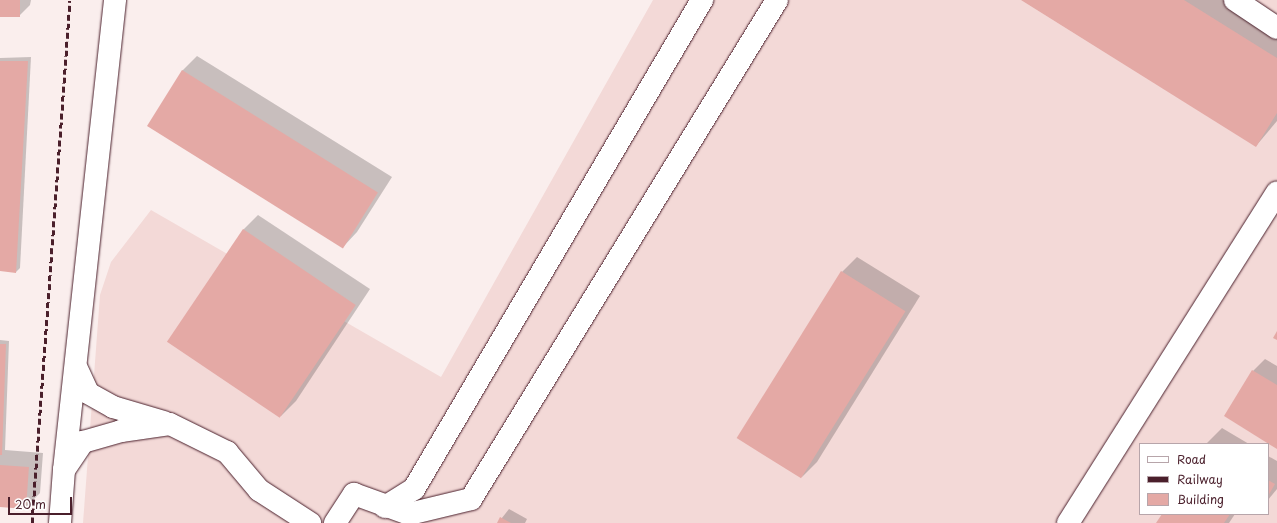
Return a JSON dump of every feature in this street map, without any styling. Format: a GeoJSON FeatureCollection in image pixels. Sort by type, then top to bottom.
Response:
{"type":"FeatureCollection","features":[{"type":"Feature","properties":{"kind":"lane"},"geometry":{"type":"LineString","coordinates":[[60,523],[64,470],[77,369],[115,0]]}},
{"type":"Feature","properties":{"kind":"lane"},"geometry":{"type":"LineString","coordinates":[[385,507],[414,489],[702,0]]}},
{"type":"Feature","properties":{"kind":"lane"},"geometry":{"type":"LineString","coordinates":[[335,523],[354,494],[385,507],[409,514],[471,498],[777,0]]}},
{"type":"Feature","properties":{"kind":"lane"},"geometry":{"type":"LineString","coordinates":[[1235,0],[1277,28]]}},
{"type":"Feature","properties":{"kind":"lane"},"geometry":{"type":"LineString","coordinates":[[1068,523],[1277,193]]}},
{"type":"Feature","properties":{"kind":"lane"},"geometry":{"type":"LineString","coordinates":[[77,369],[88,393],[113,407],[170,424],[227,452],[259,490],[310,523]]}},
{"type":"Feature","properties":{"kind":"lane"},"geometry":{"type":"LineString","coordinates":[[64,470],[83,442],[120,431],[170,424]]}},
{"type":"Feature","properties":{"kind":"shaded area"},"geometry":{"type":"Polygon","coordinates":[[[653,0],[1277,0],[1277,523],[83,523],[100,295],[111,262],[151,210],[441,377],[653,0]]]}},
{"type":"Feature","properties":{"kind":"building"},"geometry":{"type":"Polygon","coordinates":[[[0,0],[20,0],[20,17],[0,17],[0,0]]]}},
{"type":"Feature","properties":{"kind":"building"},"geometry":{"type":"Polygon","coordinates":[[[1021,0],[1184,0],[1277,58],[1277,113],[1256,147],[1021,0]]]}},
{"type":"Feature","properties":{"kind":"building"},"geometry":{"type":"Polygon","coordinates":[[[0,61],[28,61],[16,273],[0,271],[0,61]]]}},
{"type":"Feature","properties":{"kind":"building"},"geometry":{"type":"Polygon","coordinates":[[[182,70],[378,192],[343,248],[147,126],[182,70]]]}},
{"type":"Feature","properties":{"kind":"building"},"geometry":{"type":"Polygon","coordinates":[[[243,229],[356,305],[280,418],[167,342],[243,229]]]}},
{"type":"Feature","properties":{"kind":"building"},"geometry":{"type":"Polygon","coordinates":[[[841,271],[905,311],[801,478],[737,438],[841,271]]]}},
{"type":"Feature","properties":{"kind":"building"},"geometry":{"type":"Polygon","coordinates":[[[1277,331],[1277,340],[1273,338],[1277,331]]]}},
{"type":"Feature","properties":{"kind":"building"},"geometry":{"type":"Polygon","coordinates":[[[0,344],[6,344],[2,455],[0,455],[0,344]]]}},
{"type":"Feature","properties":{"kind":"building"},"geometry":{"type":"Polygon","coordinates":[[[1252,370],[1277,385],[1277,449],[1269,443],[1224,416],[1252,370]]]}},
{"type":"Feature","properties":{"kind":"building"},"geometry":{"type":"Polygon","coordinates":[[[0,465],[29,467],[26,509],[0,507],[0,465]]]}},
{"type":"Feature","properties":{"kind":"building"},"geometry":{"type":"Polygon","coordinates":[[[1269,481],[1275,484],[1269,494],[1269,481]]]}},
{"type":"Feature","properties":{"kind":"building"},"geometry":{"type":"Polygon","coordinates":[[[1161,515],[1229,515],[1224,523],[1156,523],[1161,515]]]}},
{"type":"Feature","properties":{"kind":"building"},"geometry":{"type":"Polygon","coordinates":[[[500,517],[511,523],[497,523],[500,517]]]}},
{"type":"Feature","properties":{"kind":"railway"},"geometry":{"type":"LineString","coordinates":[[32,523],[70,0]]}}]}
